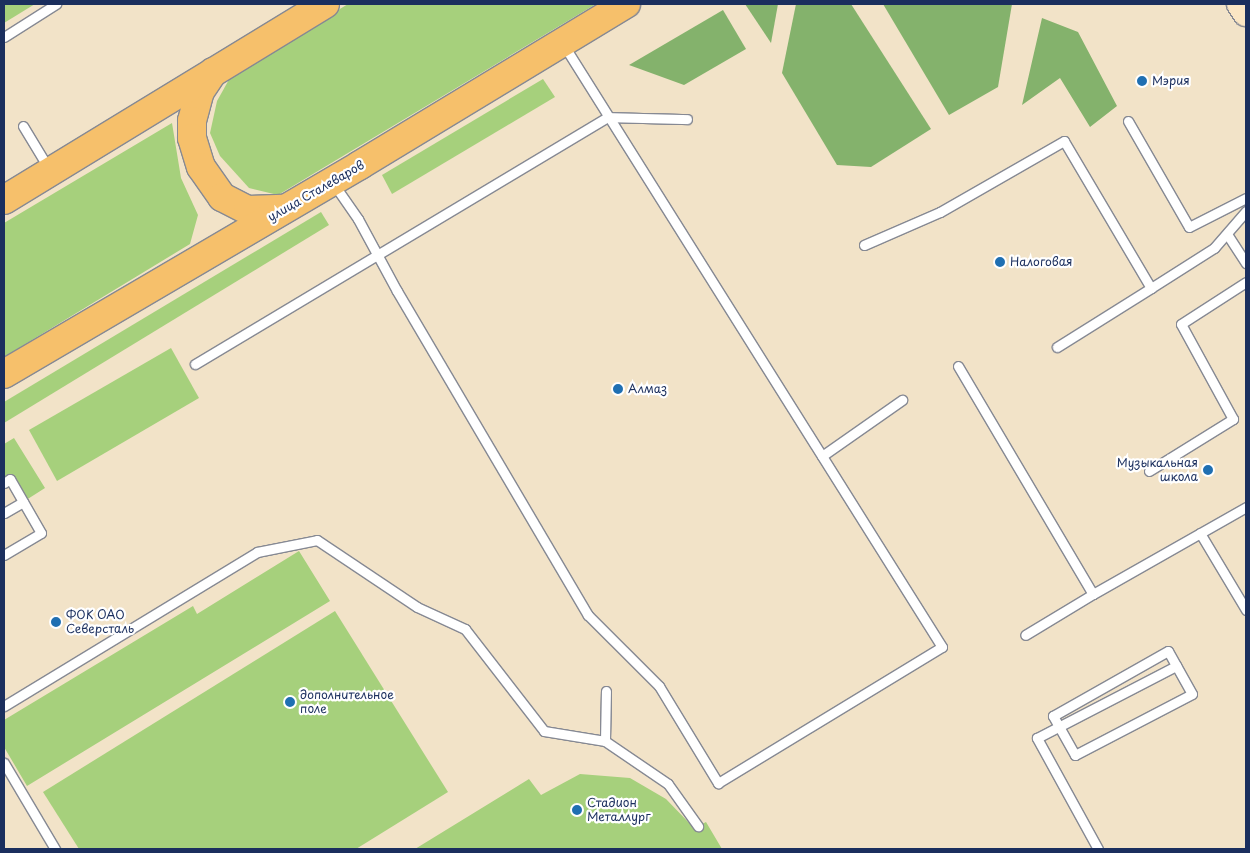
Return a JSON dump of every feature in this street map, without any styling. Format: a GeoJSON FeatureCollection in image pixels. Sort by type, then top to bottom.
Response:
{"type":"FeatureCollection","features":[{"type":"Feature","properties":{"kind":"main road"},"geometry":{"type":"LineString","coordinates":[[4,200],[325,4]]}},
{"type":"Feature","properties":{"kind":"main road"},"geometry":{"type":"LineString","coordinates":[[1240,4],[1246,13]]}},
{"type":"Feature","properties":{"kind":"main road","name":"улица Сталеваров"},"geometry":{"type":"LineString","coordinates":[[4,374],[332,181],[563,43],[622,5]]}},
{"type":"Feature","properties":{"kind":"main road"},"geometry":{"type":"LineString","coordinates":[[213,72],[200,91],[192,121],[192,138],[201,167],[222,197],[248,210],[284,208]]}},
{"type":"Feature","properties":{"kind":"lane"},"geometry":{"type":"LineString","coordinates":[[4,37],[56,4]]}},
{"type":"Feature","properties":{"kind":"lane"},"geometry":{"type":"LineString","coordinates":[[332,181],[358,219],[376,254],[588,615],[659,686],[718,783],[942,647],[563,43]]}},
{"type":"Feature","properties":{"kind":"lane"},"geometry":{"type":"LineString","coordinates":[[195,364],[376,254],[608,117],[687,119]]}},
{"type":"Feature","properties":{"kind":"lane"},"geometry":{"type":"LineString","coordinates":[[1128,121],[1188,227],[1246,198]]}},
{"type":"Feature","properties":{"kind":"lane"},"geometry":{"type":"LineString","coordinates":[[23,126],[50,172]]}},
{"type":"Feature","properties":{"kind":"lane"},"geometry":{"type":"LineString","coordinates":[[864,245],[940,212],[1064,141],[1151,288]]}},
{"type":"Feature","properties":{"kind":"lane"},"geometry":{"type":"LineString","coordinates":[[1057,346],[1214,248],[1246,211]]}},
{"type":"Feature","properties":{"kind":"lane"},"geometry":{"type":"LineString","coordinates":[[1226,234],[1246,263]]}},
{"type":"Feature","properties":{"kind":"lane"},"geometry":{"type":"LineString","coordinates":[[1149,471],[1233,419],[1181,324],[1246,282]]}},
{"type":"Feature","properties":{"kind":"lane"},"geometry":{"type":"LineString","coordinates":[[958,366],[1093,594]]}},
{"type":"Feature","properties":{"kind":"lane"},"geometry":{"type":"LineString","coordinates":[[822,456],[902,400]]}},
{"type":"Feature","properties":{"kind":"lane"},"geometry":{"type":"LineString","coordinates":[[4,483],[10,479],[42,533],[4,555]]}},
{"type":"Feature","properties":{"kind":"lane"},"geometry":{"type":"LineString","coordinates":[[4,513],[23,502]]}},
{"type":"Feature","properties":{"kind":"lane"},"geometry":{"type":"LineString","coordinates":[[1025,635],[1246,507]]}},
{"type":"Feature","properties":{"kind":"lane"},"geometry":{"type":"LineString","coordinates":[[1200,533],[1246,610]]}},
{"type":"Feature","properties":{"kind":"lane"},"geometry":{"type":"LineString","coordinates":[[4,706],[257,552],[317,540],[417,607],[465,629],[544,731],[605,741],[668,784],[698,826]]}},
{"type":"Feature","properties":{"kind":"lane"},"geometry":{"type":"LineString","coordinates":[[1168,651],[1192,694],[1075,755],[1059,728],[1053,716],[1168,651]]}},
{"type":"Feature","properties":{"kind":"lane"},"geometry":{"type":"LineString","coordinates":[[1098,849],[1038,738],[1176,666]]}},
{"type":"Feature","properties":{"kind":"lane"},"geometry":{"type":"LineString","coordinates":[[605,741],[606,691]]}},
{"type":"Feature","properties":{"kind":"lane"},"geometry":{"type":"LineString","coordinates":[[4,763],[55,849]]}},
{"type":"Feature","properties":{"kind":"green space"},"geometry":{"type":"Polygon","coordinates":[[[4,4],[35,4],[4,23],[4,4]]]}},
{"type":"Feature","properties":{"kind":"green space"},"geometry":{"type":"Polygon","coordinates":[[[348,4],[596,4],[278,195],[249,188],[220,156],[210,133],[217,101],[231,76],[348,4]]]}},
{"type":"Feature","properties":{"kind":"green space"},"geometry":{"type":"Polygon","coordinates":[[[745,4],[778,4],[771,43],[745,4]]]}},
{"type":"Feature","properties":{"kind":"green space"},"geometry":{"type":"Polygon","coordinates":[[[796,4],[851,4],[931,129],[871,167],[837,165],[782,73],[796,4]]]}},
{"type":"Feature","properties":{"kind":"green space"},"geometry":{"type":"Polygon","coordinates":[[[883,4],[1012,4],[998,87],[949,115],[883,4]]]}},
{"type":"Feature","properties":{"kind":"green space"},"geometry":{"type":"Polygon","coordinates":[[[723,10],[746,49],[684,85],[629,65],[723,10]]]}},
{"type":"Feature","properties":{"kind":"green space"},"geometry":{"type":"Polygon","coordinates":[[[1042,18],[1078,32],[1117,106],[1090,127],[1060,78],[1022,105],[1042,18]]]}},
{"type":"Feature","properties":{"kind":"green space"},"geometry":{"type":"Polygon","coordinates":[[[543,79],[555,97],[392,194],[382,175],[543,79]]]}},
{"type":"Feature","properties":{"kind":"green space"},"geometry":{"type":"Polygon","coordinates":[[[172,123],[181,178],[198,215],[190,244],[4,357],[4,223],[172,123]]]}},
{"type":"Feature","properties":{"kind":"green space"},"geometry":{"type":"Polygon","coordinates":[[[321,212],[329,225],[4,423],[4,402],[321,212]]]}},
{"type":"Feature","properties":{"kind":"green space"},"geometry":{"type":"Polygon","coordinates":[[[171,348],[199,398],[57,481],[29,430],[171,348]]]}},
{"type":"Feature","properties":{"kind":"green space"},"geometry":{"type":"Polygon","coordinates":[[[14,438],[45,488],[23,502],[10,479],[4,483],[4,444],[14,438]]]}},
{"type":"Feature","properties":{"kind":"green space"},"geometry":{"type":"Polygon","coordinates":[[[299,551],[330,601],[27,786],[4,747],[4,720],[193,606],[197,614],[299,551]]]}},
{"type":"Feature","properties":{"kind":"green space","name":"дополнительное поле"},"geometry":{"type":"Polygon","coordinates":[[[335,611],[448,792],[356,849],[79,849],[43,792],[335,611]]]}},
{"type":"Feature","properties":{"kind":"green space","name":"Стадион Металлург"},"geometry":{"type":"Polygon","coordinates":[[[580,774],[630,778],[666,799],[694,828],[706,822],[722,849],[415,849],[529,779],[541,795],[580,774]]]}},
{"type":"Feature","properties":{"kind":"place","name":"Мэрия"},"geometry":{"type":"Point","coordinates":[1142,81]}},
{"type":"Feature","properties":{"kind":"place","name":"Налоговая"},"geometry":{"type":"Point","coordinates":[1000,262]}},
{"type":"Feature","properties":{"kind":"place","name":"Алмаз"},"geometry":{"type":"Point","coordinates":[618,389]}},
{"type":"Feature","properties":{"kind":"place","name":"Музыкальная школа"},"geometry":{"type":"Point","coordinates":[1208,470]}},
{"type":"Feature","properties":{"kind":"place","name":"ФОК ОАО Северсталь"},"geometry":{"type":"Point","coordinates":[56,622]}},
{"type":"Feature","properties":{"kind":"place","name":"дополнительное поле"},"geometry":{"type":"Point","coordinates":[290,702]}},
{"type":"Feature","properties":{"kind":"place","name":"Стадион Металлург"},"geometry":{"type":"Point","coordinates":[577,810]}}]}
